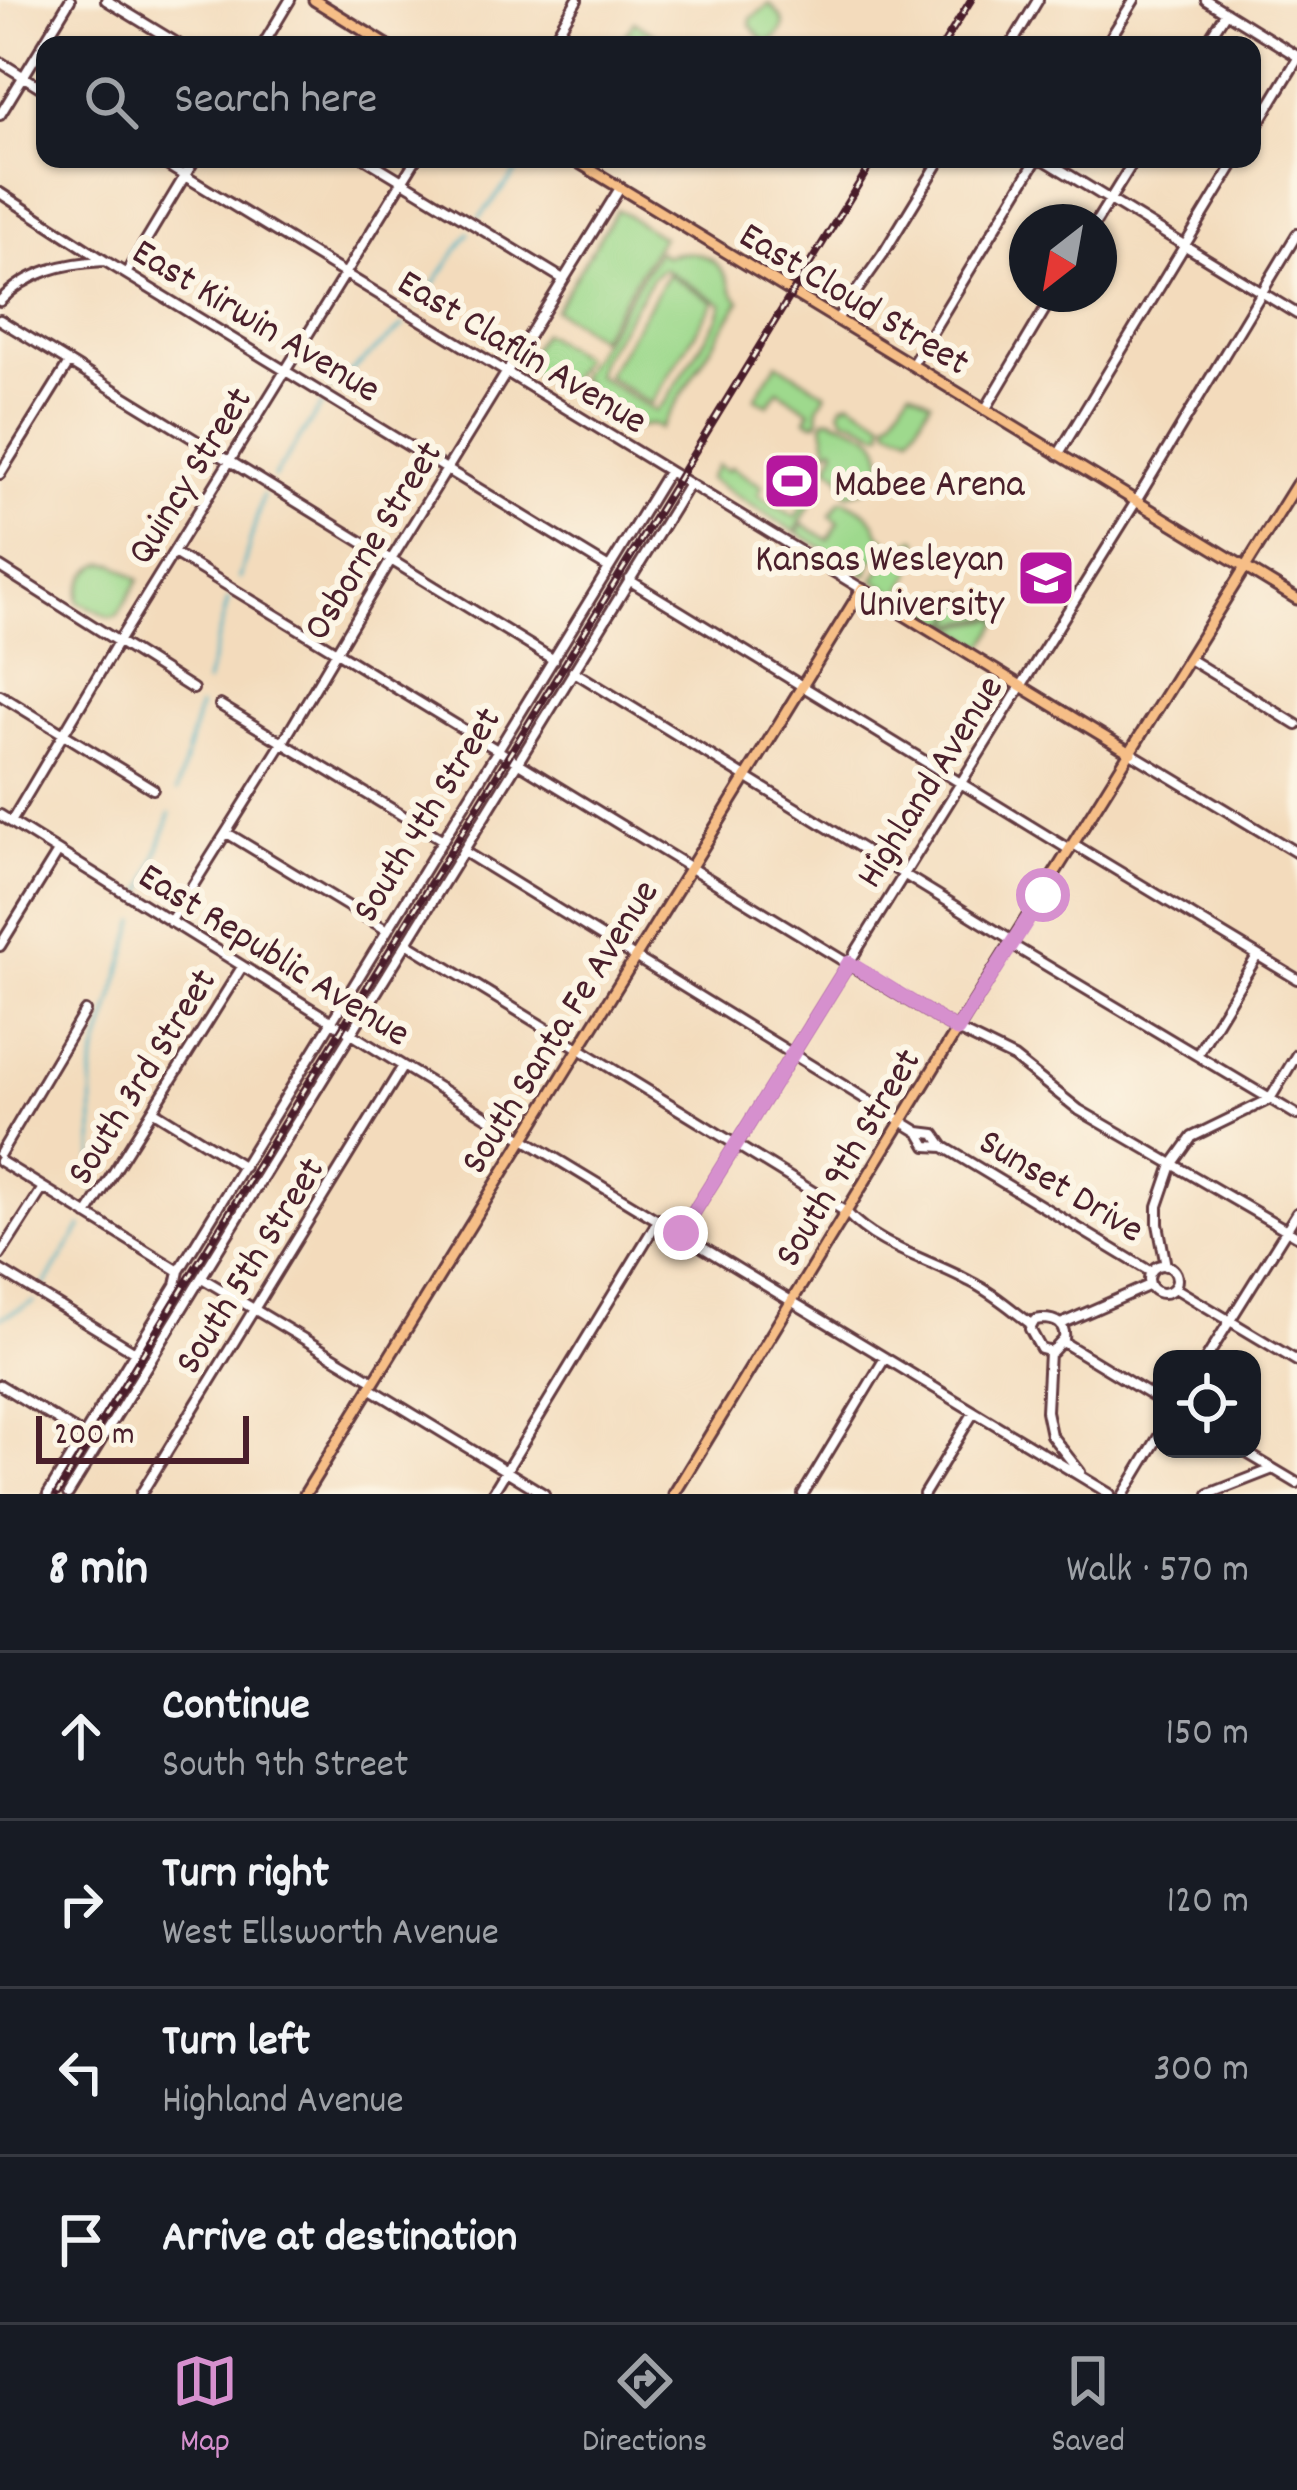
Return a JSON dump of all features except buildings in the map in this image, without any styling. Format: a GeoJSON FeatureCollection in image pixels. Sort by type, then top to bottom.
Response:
{"type":"FeatureCollection","features":[{"type":"Feature","properties":{"kind":"main road"},"geometry":{"type":"LineString","coordinates":[[322,2],[373,36]]}},
{"type":"Feature","properties":{"kind":"main road","name":"East Cloud Street"},"geometry":{"type":"LineString","coordinates":[[588,168],[1297,599]]}},
{"type":"Feature","properties":{"kind":"main road","name":"South 9th Street"},"geometry":{"type":"LineString","coordinates":[[680,1492],[791,1301],[1297,484]]}},
{"type":"Feature","properties":{"kind":"main road"},"geometry":{"type":"LineString","coordinates":[[862,589],[1131,753]]}},
{"type":"Feature","properties":{"kind":"main road","name":"South Santa Fe Avenue"},"geometry":{"type":"LineString","coordinates":[[304,1494],[862,589]]}},
{"type":"Feature","properties":{"kind":"street"},"geometry":{"type":"LineString","coordinates":[[48,36],[70,0]]}},
{"type":"Feature","properties":{"kind":"street"},"geometry":{"type":"LineString","coordinates":[[106,0],[164,36]]}},
{"type":"Feature","properties":{"kind":"street"},"geometry":{"type":"LineString","coordinates":[[268,36],[290,0]]}},
{"type":"Feature","properties":{"kind":"street"},"geometry":{"type":"LineString","coordinates":[[555,36],[577,0]]}},
{"type":"Feature","properties":{"kind":"street"},"geometry":{"type":"LineString","coordinates":[[1016,36],[1038,0]]}},
{"type":"Feature","properties":{"kind":"street"},"geometry":{"type":"LineString","coordinates":[[1112,36],[1134,0]]}},
{"type":"Feature","properties":{"kind":"street"},"geometry":{"type":"LineString","coordinates":[[1206,0],[1297,58],[1261,119]]}},
{"type":"Feature","properties":{"kind":"street"},"geometry":{"type":"LineString","coordinates":[[1211,36],[1226,12]]}},
{"type":"Feature","properties":{"kind":"street"},"geometry":{"type":"LineString","coordinates":[[0,115],[36,56]]}},
{"type":"Feature","properties":{"kind":"street"},"geometry":{"type":"LineString","coordinates":[[0,62],[36,84]]}},
{"type":"Feature","properties":{"kind":"street","name":"East Claflin Avenue"},"geometry":{"type":"LineString","coordinates":[[171,168],[862,589]]}},
{"type":"Feature","properties":{"kind":"street"},"geometry":{"type":"LineString","coordinates":[[128,272],[189,168]]}},
{"type":"Feature","properties":{"kind":"street"},"geometry":{"type":"LineString","coordinates":[[381,168],[563,279]]}},
{"type":"Feature","properties":{"kind":"street","name":"Quincy Street"},"geometry":{"type":"LineString","coordinates":[[11,822],[410,168]]}},
{"type":"Feature","properties":{"kind":"street"},"geometry":{"type":"LineString","coordinates":[[838,320],[936,168]]}},
{"type":"Feature","properties":{"kind":"street"},"geometry":{"type":"LineString","coordinates":[[912,365],[1034,168]]}},
{"type":"Feature","properties":{"kind":"street"},"geometry":{"type":"LineString","coordinates":[[1055,168],[1297,314]]}},
{"type":"Feature","properties":{"kind":"street"},"geometry":{"type":"LineString","coordinates":[[1107,204],[1129,168]]}},
{"type":"Feature","properties":{"kind":"street"},"geometry":{"type":"LineString","coordinates":[[1058,455],[1232,168]]}},
{"type":"Feature","properties":{"kind":"street","name":"Osborne Street"},"geometry":{"type":"LineString","coordinates":[[170,922],[620,188]]}},
{"type":"Feature","properties":{"kind":"street","name":"East Kirwin Avenue"},"geometry":{"type":"LineString","coordinates":[[0,194],[609,568]]}},
{"type":"Feature","properties":{"kind":"street","name":"Highland Avenue"},"geometry":{"type":"LineString","coordinates":[[681,1233],[1297,234]]}},
{"type":"Feature","properties":{"kind":"street"},"geometry":{"type":"LineString","coordinates":[[0,301],[33,275],[73,262],[105,261]]}},
{"type":"Feature","properties":{"kind":"street"},"geometry":{"type":"LineString","coordinates":[[985,410],[1043,312]]}},
{"type":"Feature","properties":{"kind":"street"},"geometry":{"type":"LineString","coordinates":[[0,320],[554,660]]}},
{"type":"Feature","properties":{"kind":"street"},"geometry":{"type":"LineString","coordinates":[[0,473],[69,363]]}},
{"type":"Feature","properties":{"kind":"street"},"geometry":{"type":"LineString","coordinates":[[0,444],[13,452]]}},
{"type":"Feature","properties":{"kind":"street","name":"South 4th Street"},"geometry":{"type":"LineString","coordinates":[[48,1494],[176,1285],[179,1271],[668,472]]}},
{"type":"Feature","properties":{"kind":"street","name":"South 4th Street"},"geometry":{"type":"LineString","coordinates":[[68,1494],[688,484]]}},
{"type":"Feature","properties":{"kind":"street"},"geometry":{"type":"LineString","coordinates":[[174,553],[957,1030],[1014,1058],[1079,1110],[1297,1236]]}},
{"type":"Feature","properties":{"kind":"street"},"geometry":{"type":"LineString","coordinates":[[0,567],[194,689]]}},
{"type":"Feature","properties":{"kind":"street"},"geometry":{"type":"LineString","coordinates":[[629,580],[960,783],[1297,980]]}},
{"type":"Feature","properties":{"kind":"street"},"geometry":{"type":"LineString","coordinates":[[1189,659],[1297,725]]}},
{"type":"Feature","properties":{"kind":"street"},"geometry":{"type":"LineString","coordinates":[[573,671],[1297,1115]]}},
{"type":"Feature","properties":{"kind":"street"},"geometry":{"type":"LineString","coordinates":[[0,695],[153,789]]}},
{"type":"Feature","properties":{"kind":"street"},"geometry":{"type":"LineString","coordinates":[[220,704],[443,839]]}},
{"type":"Feature","properties":{"kind":"street"},"geometry":{"type":"LineString","coordinates":[[1131,753],[1297,853]]}},
{"type":"Feature","properties":{"kind":"street","name":"East Republic Avenue"},"geometry":{"type":"LineString","coordinates":[[0,815],[352,1035],[1107,1493]]}},
{"type":"Feature","properties":{"kind":"street"},"geometry":{"type":"LineString","coordinates":[[227,833],[387,930]]}},
{"type":"Feature","properties":{"kind":"street","name":"Sunset Drive"},"geometry":{"type":"LineString","coordinates":[[463,851],[902,1121],[919,1132],[927,1146],[944,1147],[1151,1271]]}},
{"type":"Feature","properties":{"kind":"street"},"geometry":{"type":"LineString","coordinates":[[0,946],[58,852]]}},
{"type":"Feature","properties":{"kind":"street"},"geometry":{"type":"LineString","coordinates":[[407,943],[846,1212],[897,1248],[970,1281],[1031,1324]]}},
{"type":"Feature","properties":{"kind":"street"},"geometry":{"type":"LineString","coordinates":[[1198,1054],[1257,956]]}},
{"type":"Feature","properties":{"kind":"street","name":"South 3rd Street"},"geometry":{"type":"LineString","coordinates":[[87,1215],[242,967]]}},
{"type":"Feature","properties":{"kind":"street"},"geometry":{"type":"LineString","coordinates":[[85,1011],[0,1158],[179,1271]]}},
{"type":"Feature","properties":{"kind":"street"},"geometry":{"type":"LineString","coordinates":[[1166,1266],[1159,1206],[1172,1165],[1192,1137],[1270,1099],[1297,1054]]}},
{"type":"Feature","properties":{"kind":"street","name":"South 5th Street"},"geometry":{"type":"LineString","coordinates":[[141,1494],[404,1066]]}},
{"type":"Feature","properties":{"kind":"street"},"geometry":{"type":"LineString","coordinates":[[154,1112],[244,1167]]}},
{"type":"Feature","properties":{"kind":"street","name":"South 3rd Street"},"geometry":{"type":"LineString","coordinates":[[0,1256],[44,1188]]}},
{"type":"Feature","properties":{"kind":"street"},"geometry":{"type":"LineString","coordinates":[[1212,1350],[1297,1213]]}},
{"type":"Feature","properties":{"kind":"street"},"geometry":{"type":"LineString","coordinates":[[492,1494],[659,1219]]}},
{"type":"Feature","properties":{"kind":"street"},"geometry":{"type":"LineString","coordinates":[[1175,1288],[1178,1279],[1170,1267],[1151,1271],[1153,1289],[1175,1288],[1297,1361]]}},
{"type":"Feature","properties":{"kind":"street"},"geometry":{"type":"LineString","coordinates":[[0,1270],[135,1352]]}},
{"type":"Feature","properties":{"kind":"street"},"geometry":{"type":"LineString","coordinates":[[202,1278],[544,1494]]}},
{"type":"Feature","properties":{"kind":"street"},"geometry":{"type":"LineString","coordinates":[[1049,1352],[1034,1339],[1030,1329],[1035,1320],[1061,1324],[1150,1285]]}},
{"type":"Feature","properties":{"kind":"street"},"geometry":{"type":"LineString","coordinates":[[1049,1352],[1063,1342],[1061,1324]]}},
{"type":"Feature","properties":{"kind":"street"},"geometry":{"type":"LineString","coordinates":[[1063,1342],[1153,1397]]}},
{"type":"Feature","properties":{"kind":"street"},"geometry":{"type":"LineString","coordinates":[[1041,1452],[1049,1447],[1051,1435],[1046,1411],[1049,1352]]}},
{"type":"Feature","properties":{"kind":"street"},"geometry":{"type":"LineString","coordinates":[[802,1494],[886,1358]]}},
{"type":"Feature","properties":{"kind":"street"},"geometry":{"type":"LineString","coordinates":[[0,1385],[84,1436]]}},
{"type":"Feature","properties":{"kind":"street"},"geometry":{"type":"LineString","coordinates":[[924,1494],[974,1412]]}},
{"type":"Feature","properties":{"kind":"street"},"geometry":{"type":"LineString","coordinates":[[1051,1435],[1086,1479]]}},
{"type":"Feature","properties":{"kind":"street"},"geometry":{"type":"LineString","coordinates":[[1124,1494],[1153,1446]]}},
{"type":"Feature","properties":{"kind":"street"},"geometry":{"type":"LineString","coordinates":[[1255,1458],[1297,1483]]}},
{"type":"Feature","properties":{"kind":"street"},"geometry":{"type":"LineString","coordinates":[[1209,1494],[1273,1469]]}},
{"type":"Feature","properties":{"kind":"green space"},"geometry":{"type":"Polygon","coordinates":[[[770,4],[784,25],[777,36],[760,36],[750,25],[751,18],[770,4]]]}},
{"type":"Feature","properties":{"kind":"green space"},"geometry":{"type":"Polygon","coordinates":[[[634,21],[657,36],[625,36],[634,21]]]}},
{"type":"Feature","properties":{"kind":"green space"},"geometry":{"type":"Polygon","coordinates":[[[617,209],[662,237],[599,338],[555,310],[617,209]]]}},
{"type":"Feature","properties":{"kind":"green space"},"geometry":{"type":"Polygon","coordinates":[[[658,251],[665,256],[700,255],[721,268],[740,301],[660,429],[609,419],[578,378],[658,251]],[[663,268],[601,359],[596,375],[655,411],[718,318],[722,304],[663,268]]]}},
{"type":"Feature","properties":{"kind":"green space"},"geometry":{"type":"Polygon","coordinates":[[[668,274],[714,302],[651,404],[606,376],[668,274]]]}},
{"type":"Feature","properties":{"kind":"green space"},"geometry":{"type":"Polygon","coordinates":[[[542,333],[583,358],[562,392],[521,366],[542,333]]]}},
{"type":"Feature","properties":{"kind":"green space"},"geometry":{"type":"Polygon","coordinates":[[[777,363],[826,393],[818,407],[819,421],[806,419],[810,411],[778,390],[768,405],[755,398],[777,363]]]}},
{"type":"Feature","properties":{"kind":"green space"},"geometry":{"type":"Polygon","coordinates":[[[910,389],[931,401],[911,434],[889,428],[888,420],[910,389]]]}},
{"type":"Feature","properties":{"kind":"green space"},"geometry":{"type":"Polygon","coordinates":[[[850,401],[884,421],[883,432],[844,418],[840,410],[850,401]]]}},
{"type":"Feature","properties":{"kind":"green space"},"geometry":{"type":"Polygon","coordinates":[[[831,418],[863,430],[880,449],[884,473],[866,489],[847,494],[840,475],[828,466],[836,449],[828,450],[823,425],[831,418]]]}},
{"type":"Feature","properties":{"kind":"green space"},"geometry":{"type":"Polygon","coordinates":[[[717,465],[727,471],[731,467],[762,486],[758,495],[795,517],[818,481],[822,483],[795,532],[709,479],[717,465]]]}},
{"type":"Feature","properties":{"kind":"green space"},"geometry":{"type":"Polygon","coordinates":[[[844,500],[866,513],[887,539],[867,575],[798,533],[803,524],[828,540],[839,522],[830,516],[844,500]]]}},
{"type":"Feature","properties":{"kind":"green space"},"geometry":{"type":"Polygon","coordinates":[[[915,538],[919,541],[911,574],[899,595],[874,580],[895,546],[915,538]]]}},
{"type":"Feature","properties":{"kind":"green space"},"geometry":{"type":"Polygon","coordinates":[[[104,563],[115,564],[139,580],[117,616],[109,617],[78,601],[85,578],[104,563]]]}},
{"type":"Feature","properties":{"kind":"green space"},"geometry":{"type":"Polygon","coordinates":[[[950,593],[968,594],[948,625],[928,613],[935,601],[942,605],[950,593]]]}},
{"type":"Feature","properties":{"kind":"green space"},"geometry":{"type":"Polygon","coordinates":[[[970,595],[999,614],[1000,615],[951,624],[970,595]]]}},
{"type":"Feature","properties":{"kind":"green space"},"geometry":{"type":"Polygon","coordinates":[[[1002,618],[984,647],[952,627],[1002,618]]]}},
{"type":"Feature","properties":{"kind":"waterway"},"geometry":{"type":"LineString","coordinates":[[480,217],[520,168]]}},
{"type":"Feature","properties":{"kind":"waterway"},"geometry":{"type":"LineString","coordinates":[[417,308],[469,233]]}},
{"type":"Feature","properties":{"kind":"waterway"},"geometry":{"type":"LineString","coordinates":[[332,388],[403,326]]}},
{"type":"Feature","properties":{"kind":"waterway"},"geometry":{"type":"LineString","coordinates":[[274,477],[321,406]]}},
{"type":"Feature","properties":{"kind":"waterway"},"geometry":{"type":"LineString","coordinates":[[240,578],[263,495]]}},
{"type":"Feature","properties":{"kind":"waterway"},"geometry":{"type":"LineString","coordinates":[[206,683],[228,600]]}},
{"type":"Feature","properties":{"kind":"waterway"},"geometry":{"type":"LineString","coordinates":[[177,791],[199,707]]}},
{"type":"Feature","properties":{"kind":"waterway"},"geometry":{"type":"LineString","coordinates":[[144,893],[170,814]]}},
{"type":"Feature","properties":{"kind":"waterway"},"geometry":{"type":"LineString","coordinates":[[94,1192],[92,1068],[136,921]]}},
{"type":"Feature","properties":{"kind":"waterway"},"geometry":{"type":"LineString","coordinates":[[45,1285],[81,1227]]}},
{"type":"Feature","properties":{"kind":"waterway"},"geometry":{"type":"LineString","coordinates":[[0,1318],[34,1302]]}},
{"type":"Feature","properties":{"kind":"railway"},"geometry":{"type":"LineString","coordinates":[[949,36],[971,0]]}},
{"type":"Feature","properties":{"kind":"railway"},"geometry":{"type":"LineString","coordinates":[[57,1494],[868,168]]}},
{"type":"Feature","properties":{"kind":"place","name":"Mabee Arena"},"geometry":{"type":"Point","coordinates":[792,481]}},
{"type":"Feature","properties":{"kind":"place","name":"Kansas Wesleyan University"},"geometry":{"type":"Point","coordinates":[1046,578]}},
{"type":"Feature","properties":{"kind":"route"},"geometry":{"type":"LineString","coordinates":[[681,1233],[849,963],[957,1030],[1043,895]]}}]}
